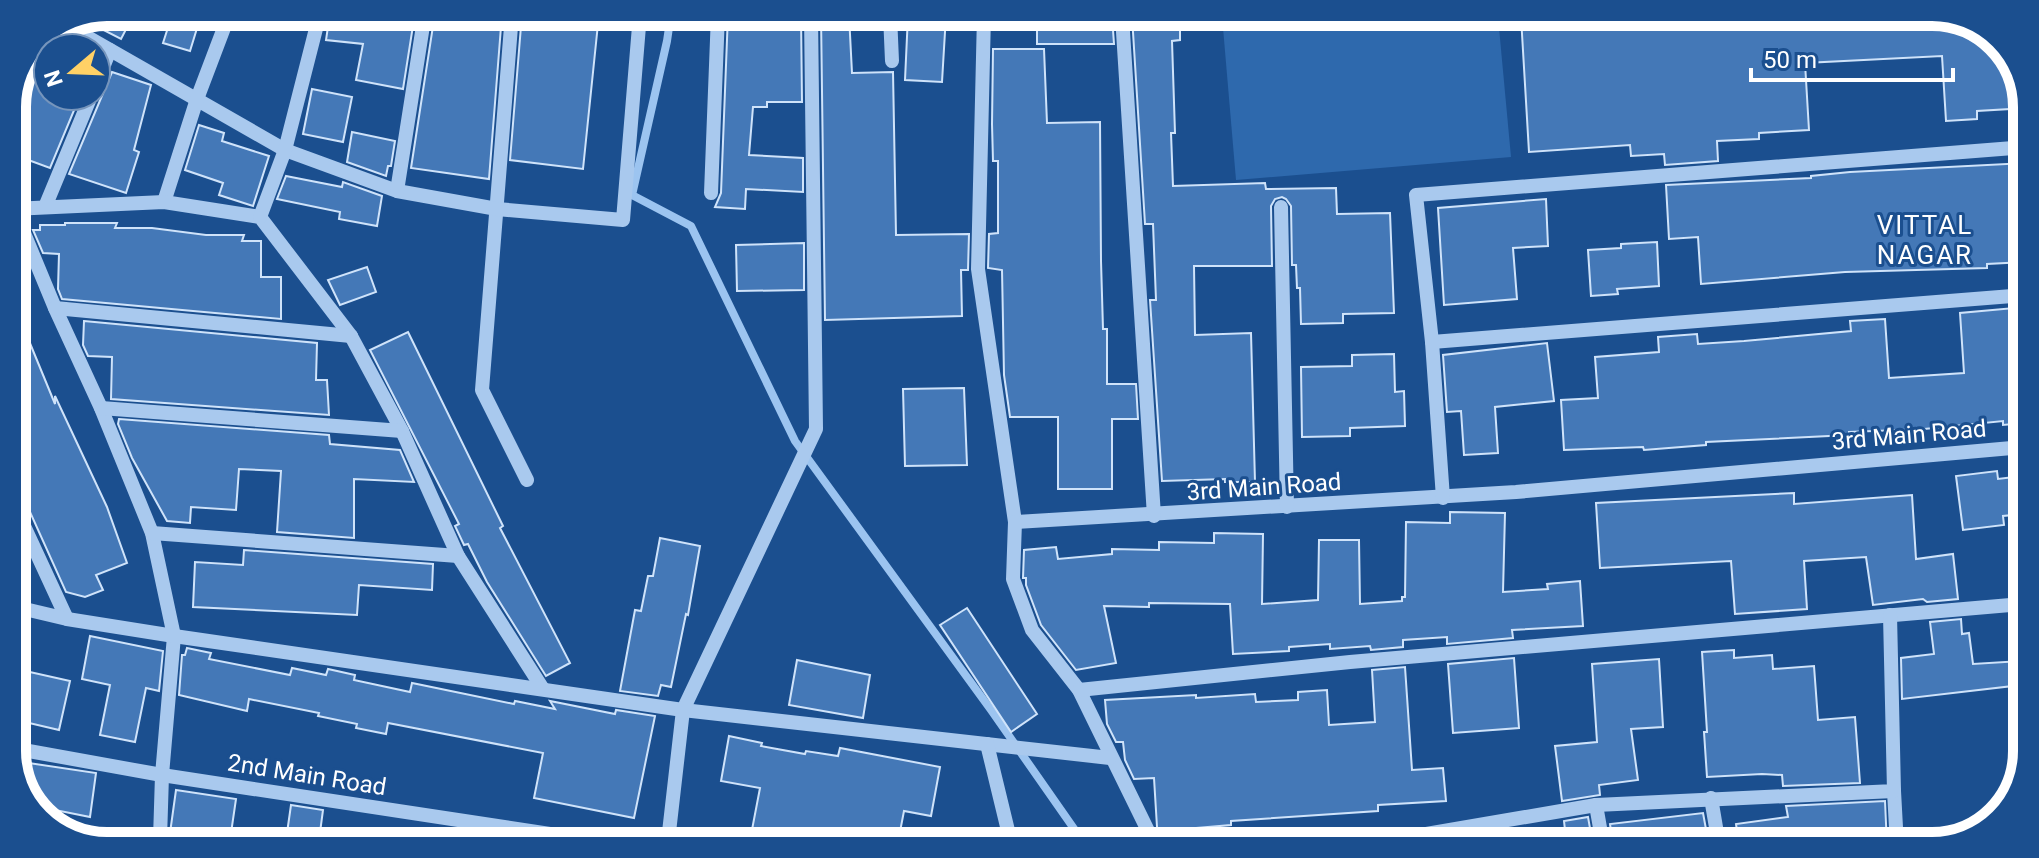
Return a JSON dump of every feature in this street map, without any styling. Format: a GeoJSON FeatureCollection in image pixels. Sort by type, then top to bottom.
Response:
{"type":"FeatureCollection","features":[{"type":"Feature","properties":{"kind":"street"},"geometry":{"type":"LineString","coordinates":[[164,202],[225,26]]}},
{"type":"Feature","properties":{"kind":"street"},"geometry":{"type":"LineString","coordinates":[[260,217],[285,150],[317,26]]}},
{"type":"Feature","properties":{"kind":"street"},"geometry":{"type":"LineString","coordinates":[[397,191],[423,26]]}},
{"type":"Feature","properties":{"kind":"street"},"geometry":{"type":"LineString","coordinates":[[511,26],[482,390],[527,480]]}},
{"type":"Feature","properties":{"kind":"street"},"geometry":{"type":"LineString","coordinates":[[112,51],[285,150],[397,191],[497,209],[623,220],[639,26]]}},
{"type":"Feature","properties":{"kind":"street"},"geometry":{"type":"LineString","coordinates":[[711,193],[718,26]]}},
{"type":"Feature","properties":{"kind":"street"},"geometry":{"type":"LineString","coordinates":[[669,832],[683,710],[816,429],[811,26]]}},
{"type":"Feature","properties":{"kind":"street"},"geometry":{"type":"LineString","coordinates":[[890,26],[892,61]]}},
{"type":"Feature","properties":{"kind":"street"},"geometry":{"type":"LineString","coordinates":[[984,26],[978,269],[1015,522],[1013,579],[1032,630],[1079,690],[1148,832]]}},
{"type":"Feature","properties":{"kind":"street"},"geometry":{"type":"LineString","coordinates":[[1123,26],[1154,516]]}},
{"type":"Feature","properties":{"kind":"street"},"geometry":{"type":"LineString","coordinates":[[45,207],[84,112]]}},
{"type":"Feature","properties":{"kind":"street"},"geometry":{"type":"LineString","coordinates":[[1443,498],[1432,342],[1416,195],[2013,148]]}},
{"type":"Feature","properties":{"kind":"street"},"geometry":{"type":"LineString","coordinates":[[26,208],[164,202],[260,217],[351,336],[402,431],[458,556],[543,689]]}},
{"type":"Feature","properties":{"kind":"street"},"geometry":{"type":"LineString","coordinates":[[1281,207],[1287,507]]}},
{"type":"Feature","properties":{"kind":"street"},"geometry":{"type":"LineString","coordinates":[[26,240],[101,408],[152,533],[174,636],[160,832]]}},
{"type":"Feature","properties":{"kind":"street"},"geometry":{"type":"LineString","coordinates":[[1432,342],[2013,296]]}},
{"type":"Feature","properties":{"kind":"street"},"geometry":{"type":"LineString","coordinates":[[55,308],[351,336]]}},
{"type":"Feature","properties":{"kind":"street"},"geometry":{"type":"LineString","coordinates":[[101,408],[402,431]]}},
{"type":"Feature","properties":{"kind":"street","name":"3rd Main Road"},"geometry":{"type":"LineString","coordinates":[[1015,522],[1443,498],[2013,448]]}},
{"type":"Feature","properties":{"kind":"street"},"geometry":{"type":"LineString","coordinates":[[26,530],[67,619]]}},
{"type":"Feature","properties":{"kind":"street"},"geometry":{"type":"LineString","coordinates":[[152,533],[458,556]]}},
{"type":"Feature","properties":{"kind":"street"},"geometry":{"type":"LineString","coordinates":[[1079,690],[1350,662],[2013,605]]}},
{"type":"Feature","properties":{"kind":"street"},"geometry":{"type":"LineString","coordinates":[[26,609],[174,636],[683,710],[1110,758]]}},
{"type":"Feature","properties":{"kind":"street"},"geometry":{"type":"LineString","coordinates":[[1890,615],[1896,832]]}},
{"type":"Feature","properties":{"kind":"street"},"geometry":{"type":"LineString","coordinates":[[987,744],[1008,832]]}},
{"type":"Feature","properties":{"kind":"street","name":"2nd Main Road"},"geometry":{"type":"LineString","coordinates":[[26,751],[162,775],[537,832]]}},
{"type":"Feature","properties":{"kind":"street"},"geometry":{"type":"LineString","coordinates":[[1441,832],[1596,805],[1894,791]]}},
{"type":"Feature","properties":{"kind":"street"},"geometry":{"type":"LineString","coordinates":[[1711,798],[1717,832]]}},
{"type":"Feature","properties":{"kind":"street"},"geometry":{"type":"LineString","coordinates":[[1596,805],[1601,832]]}},
{"type":"Feature","properties":{"kind":"street"},"geometry":{"type":"LineString","coordinates":[[1495,823],[1495,832]]}},
{"type":"Feature","properties":{"kind":"shaded area"},"geometry":{"type":"Polygon","coordinates":[[[1223,26],[1499,26],[1511,157],[1236,180],[1223,26]]]}},
{"type":"Feature","properties":{"kind":"building"},"geometry":{"type":"Polygon","coordinates":[[[107,26],[128,26],[121,39],[98,27],[107,26]]]}},
{"type":"Feature","properties":{"kind":"building"},"geometry":{"type":"Polygon","coordinates":[[[168,26],[198,26],[190,51],[163,43],[168,26]]]}},
{"type":"Feature","properties":{"kind":"building"},"geometry":{"type":"Polygon","coordinates":[[[328,26],[413,26],[403,89],[356,80],[363,44],[326,40],[328,26]]]}},
{"type":"Feature","properties":{"kind":"building"},"geometry":{"type":"Polygon","coordinates":[[[433,26],[501,26],[489,179],[411,168],[433,26]]]}},
{"type":"Feature","properties":{"kind":"building"},"geometry":{"type":"Polygon","coordinates":[[[521,26],[598,26],[583,169],[510,160],[521,26]]]}},
{"type":"Feature","properties":{"kind":"building"},"geometry":{"type":"Polygon","coordinates":[[[728,26],[801,26],[802,102],[767,102],[767,107],[753,107],[749,155],[803,158],[803,192],[746,189],[745,209],[715,207],[721,193],[728,26]]]}},
{"type":"Feature","properties":{"kind":"building"},"geometry":{"type":"Polygon","coordinates":[[[821,26],[850,26],[852,73],[893,72],[896,235],[969,234],[968,270],[961,270],[962,316],[825,320],[821,26]]]}},
{"type":"Feature","properties":{"kind":"building"},"geometry":{"type":"Polygon","coordinates":[[[907,26],[945,26],[942,82],[905,80],[907,26]]]}},
{"type":"Feature","properties":{"kind":"building"},"geometry":{"type":"Polygon","coordinates":[[[1037,26],[1113,26],[1114,44],[1037,44],[1037,26]]]}},
{"type":"Feature","properties":{"kind":"building"},"geometry":{"type":"Polygon","coordinates":[[[1133,26],[1180,26],[1180,40],[1172,41],[1173,186],[1265,183],[1266,189],[1336,188],[1337,214],[1390,213],[1394,313],[1343,314],[1343,323],[1301,324],[1300,288],[1297,288],[1296,265],[1292,265],[1291,206],[1282,197],[1275,199],[1271,206],[1272,266],[1194,266],[1195,335],[1251,333],[1255,482],[1225,482],[1225,479],[1162,481],[1150,300],[1156,300],[1153,224],[1145,224],[1133,26]]]}},
{"type":"Feature","properties":{"kind":"building"},"geometry":{"type":"Polygon","coordinates":[[[1522,26],[1948,28],[1973,37],[1989,50],[2007,76],[2013,101],[2013,109],[1977,111],[1977,119],[1946,121],[1942,56],[1805,63],[1809,130],[1759,133],[1759,139],[1717,141],[1718,161],[1665,165],[1664,154],[1631,156],[1630,145],[1529,152],[1522,26]]]}},
{"type":"Feature","properties":{"kind":"building"},"geometry":{"type":"Polygon","coordinates":[[[993,49],[1044,49],[1047,123],[1100,122],[1101,261],[1103,329],[1107,329],[1107,384],[1136,384],[1138,419],[1112,419],[1112,489],[1058,489],[1058,417],[1010,417],[1004,375],[1002,270],[988,268],[989,234],[998,233],[998,161],[993,161],[993,49]]]}},
{"type":"Feature","properties":{"kind":"building"},"geometry":{"type":"Polygon","coordinates":[[[112,72],[151,85],[134,150],[139,152],[126,193],[69,174],[95,112],[112,112],[112,72]]]}},
{"type":"Feature","properties":{"kind":"building"},"geometry":{"type":"Polygon","coordinates":[[[32,77],[32,112],[73,112],[50,168],[26,159],[26,101],[32,77]]]}},
{"type":"Feature","properties":{"kind":"building"},"geometry":{"type":"Polygon","coordinates":[[[312,89],[352,97],[343,142],[303,134],[312,89]]]}},
{"type":"Feature","properties":{"kind":"building"},"geometry":{"type":"Polygon","coordinates":[[[199,125],[224,133],[222,141],[269,156],[253,206],[219,195],[223,183],[185,170],[199,125]]]}},
{"type":"Feature","properties":{"kind":"building"},"geometry":{"type":"Polygon","coordinates":[[[352,132],[395,141],[386,176],[347,162],[352,132]]]}},
{"type":"Feature","properties":{"kind":"building"},"geometry":{"type":"Polygon","coordinates":[[[2013,164],[2013,263],[1987,264],[1987,268],[1845,272],[1701,284],[1698,237],[1669,239],[1666,185],[1811,178],[1850,172],[2013,164]]]}},
{"type":"Feature","properties":{"kind":"building"},"geometry":{"type":"Polygon","coordinates":[[[286,176],[342,187],[343,182],[382,196],[377,226],[339,219],[340,212],[277,199],[286,176]]]}},
{"type":"Feature","properties":{"kind":"building"},"geometry":{"type":"Polygon","coordinates":[[[1546,199],[1548,246],[1513,248],[1517,299],[1444,305],[1438,208],[1546,199]]]}},
{"type":"Feature","properties":{"kind":"building"},"geometry":{"type":"Polygon","coordinates":[[[117,223],[115,228],[244,235],[242,241],[261,241],[261,277],[281,277],[281,319],[62,299],[58,289],[59,254],[43,253],[33,230],[40,230],[40,225],[117,223]]]}},
{"type":"Feature","properties":{"kind":"building"},"geometry":{"type":"Polygon","coordinates":[[[1657,242],[1659,286],[1617,289],[1618,294],[1591,296],[1588,250],[1657,242]]]}},
{"type":"Feature","properties":{"kind":"building"},"geometry":{"type":"Polygon","coordinates":[[[804,243],[804,290],[737,291],[736,245],[804,243]]]}},
{"type":"Feature","properties":{"kind":"building"},"geometry":{"type":"Polygon","coordinates":[[[367,267],[376,292],[340,305],[328,280],[367,267]]]}},
{"type":"Feature","properties":{"kind":"building"},"geometry":{"type":"Polygon","coordinates":[[[2013,308],[2013,424],[2003,425],[2003,421],[1849,432],[1849,435],[1706,442],[1706,445],[1644,450],[1643,447],[1564,450],[1561,400],[1598,398],[1595,357],[1659,352],[1658,337],[1697,334],[1698,344],[1744,341],[1851,331],[1850,321],[1885,319],[1889,378],[1964,373],[1960,313],[2013,308]]]}},
{"type":"Feature","properties":{"kind":"building"},"geometry":{"type":"Polygon","coordinates":[[[84,321],[317,343],[316,380],[327,380],[329,415],[111,399],[112,357],[88,356],[83,345],[84,321]]]}},
{"type":"Feature","properties":{"kind":"building"},"geometry":{"type":"Polygon","coordinates":[[[408,332],[503,526],[500,528],[570,663],[546,676],[487,582],[468,544],[464,545],[455,526],[459,524],[370,350],[408,332]]]}},
{"type":"Feature","properties":{"kind":"building"},"geometry":{"type":"Polygon","coordinates":[[[26,334],[55,404],[55,396],[107,507],[127,563],[96,575],[103,590],[85,597],[66,592],[26,503],[26,334]]]}},
{"type":"Feature","properties":{"kind":"building"},"geometry":{"type":"Polygon","coordinates":[[[1547,343],[1554,401],[1495,407],[1498,453],[1464,455],[1461,411],[1447,412],[1443,355],[1547,343]]]}},
{"type":"Feature","properties":{"kind":"building"},"geometry":{"type":"Polygon","coordinates":[[[1394,354],[1395,392],[1404,391],[1405,426],[1350,428],[1350,436],[1302,437],[1301,367],[1352,366],[1352,355],[1394,354]]]}},
{"type":"Feature","properties":{"kind":"building"},"geometry":{"type":"Polygon","coordinates":[[[964,388],[967,465],[905,466],[903,389],[964,388]]]}},
{"type":"Feature","properties":{"kind":"building"},"geometry":{"type":"Polygon","coordinates":[[[119,419],[329,435],[330,444],[400,450],[414,482],[354,479],[354,538],[277,532],[281,471],[239,469],[236,510],[191,507],[190,523],[167,521],[132,458],[118,424],[119,419]]]}},
{"type":"Feature","properties":{"kind":"building"},"geometry":{"type":"Polygon","coordinates":[[[1997,471],[1998,479],[2013,477],[2013,515],[2003,516],[2004,525],[1963,530],[1956,476],[1997,471]]]}},
{"type":"Feature","properties":{"kind":"building"},"geometry":{"type":"Polygon","coordinates":[[[1794,493],[1794,504],[1912,495],[1916,559],[1953,554],[1958,599],[1927,602],[1923,599],[1873,605],[1866,557],[1804,561],[1807,609],[1735,614],[1731,561],[1600,568],[1596,503],[1794,493]]]}},
{"type":"Feature","properties":{"kind":"building"},"geometry":{"type":"Polygon","coordinates":[[[1450,512],[1505,513],[1503,592],[1548,589],[1547,584],[1580,581],[1583,626],[1512,630],[1513,638],[1447,644],[1447,637],[1403,640],[1403,647],[1371,650],[1370,646],[1330,649],[1330,644],[1289,647],[1289,651],[1233,654],[1230,604],[1104,606],[1116,663],[1076,670],[1041,625],[1026,578],[1023,578],[1024,550],[1056,547],[1058,559],[1112,554],[1112,549],[1159,550],[1159,542],[1214,543],[1214,533],[1263,534],[1262,604],[1318,600],[1319,540],[1359,540],[1360,604],[1402,601],[1405,597],[1406,522],[1450,523],[1450,512]]]}},
{"type":"Feature","properties":{"kind":"building"},"geometry":{"type":"Polygon","coordinates":[[[660,538],[700,546],[671,687],[661,685],[658,696],[620,691],[635,610],[641,611],[648,576],[653,576],[660,538]]]}},
{"type":"Feature","properties":{"kind":"building"},"geometry":{"type":"Polygon","coordinates":[[[244,550],[433,564],[432,590],[359,585],[357,615],[193,607],[195,562],[243,565],[244,550]]]}},
{"type":"Feature","properties":{"kind":"building"},"geometry":{"type":"Polygon","coordinates":[[[967,608],[1037,714],[1011,732],[940,625],[967,608]]]}},
{"type":"Feature","properties":{"kind":"building"},"geometry":{"type":"Polygon","coordinates":[[[1961,619],[1962,634],[1969,633],[1973,664],[2013,662],[2013,686],[1902,699],[1901,658],[1934,654],[1930,622],[1961,619]]]}},
{"type":"Feature","properties":{"kind":"building"},"geometry":{"type":"Polygon","coordinates":[[[90,636],[163,651],[159,691],[146,688],[135,742],[100,735],[110,685],[82,679],[90,636]]]}},
{"type":"Feature","properties":{"kind":"building"},"geometry":{"type":"Polygon","coordinates":[[[187,648],[211,653],[209,659],[290,675],[292,668],[326,675],[328,669],[355,675],[354,680],[410,692],[412,683],[514,704],[515,701],[555,709],[550,701],[615,714],[616,710],[655,716],[634,818],[534,798],[543,753],[388,723],[386,734],[356,728],[357,724],[318,716],[319,713],[249,699],[247,711],[179,695],[182,655],[185,655],[187,648]]]}},
{"type":"Feature","properties":{"kind":"building"},"geometry":{"type":"Polygon","coordinates":[[[1734,650],[1734,658],[1772,655],[1773,669],[1814,666],[1818,720],[1855,717],[1860,783],[1783,786],[1782,775],[1707,777],[1702,652],[1734,650]]]}},
{"type":"Feature","properties":{"kind":"building"},"geometry":{"type":"Polygon","coordinates":[[[1514,658],[1519,728],[1453,733],[1448,664],[1514,658]]]}},
{"type":"Feature","properties":{"kind":"building"},"geometry":{"type":"Polygon","coordinates":[[[1659,659],[1663,727],[1631,729],[1638,780],[1599,785],[1600,795],[1562,801],[1555,746],[1597,742],[1592,664],[1659,659]]]}},
{"type":"Feature","properties":{"kind":"building"},"geometry":{"type":"Polygon","coordinates":[[[797,660],[870,675],[863,718],[789,705],[797,660]]]}},
{"type":"Feature","properties":{"kind":"building"},"geometry":{"type":"Polygon","coordinates":[[[1405,667],[1412,770],[1443,768],[1446,801],[1378,805],[1378,811],[1231,821],[1231,825],[1197,828],[1197,832],[1160,832],[1154,778],[1134,779],[1125,760],[1123,742],[1116,742],[1107,724],[1105,700],[1255,694],[1256,702],[1298,700],[1298,692],[1327,690],[1329,725],[1375,722],[1372,670],[1405,667]]]}},
{"type":"Feature","properties":{"kind":"building"},"geometry":{"type":"Polygon","coordinates":[[[26,671],[70,681],[59,730],[26,722],[26,671]]]}},
{"type":"Feature","properties":{"kind":"building"},"geometry":{"type":"Polygon","coordinates":[[[729,736],[805,754],[806,751],[838,756],[840,748],[940,767],[931,816],[904,811],[900,832],[752,832],[760,788],[721,781],[729,736]]]}},
{"type":"Feature","properties":{"kind":"building"},"geometry":{"type":"Polygon","coordinates":[[[27,763],[96,773],[90,817],[50,809],[34,787],[27,763]]]}},
{"type":"Feature","properties":{"kind":"building"},"geometry":{"type":"Polygon","coordinates":[[[176,790],[236,799],[231,832],[170,832],[176,790]]]}},
{"type":"Feature","properties":{"kind":"building"},"geometry":{"type":"Polygon","coordinates":[[[1885,801],[1886,832],[1737,832],[1736,824],[1788,817],[1786,806],[1885,801]]]}},
{"type":"Feature","properties":{"kind":"building"},"geometry":{"type":"Polygon","coordinates":[[[291,805],[323,810],[320,832],[287,832],[291,805]]]}},
{"type":"Feature","properties":{"kind":"building"},"geometry":{"type":"Polygon","coordinates":[[[1703,813],[1707,832],[1611,832],[1610,824],[1703,813]]]}},
{"type":"Feature","properties":{"kind":"building"},"geometry":{"type":"Polygon","coordinates":[[[1588,817],[1591,832],[1558,832],[1565,830],[1564,821],[1588,817]]]}},
{"type":"Feature","properties":{"kind":"waterway"},"geometry":{"type":"LineString","coordinates":[[669,26],[632,195],[691,226],[795,441],[1076,832]]}},
{"type":"Feature","properties":{"kind":"district","name":"VITTAL NAGAR"},"geometry":{"type":"Point","coordinates":[1925,240]}}]}
